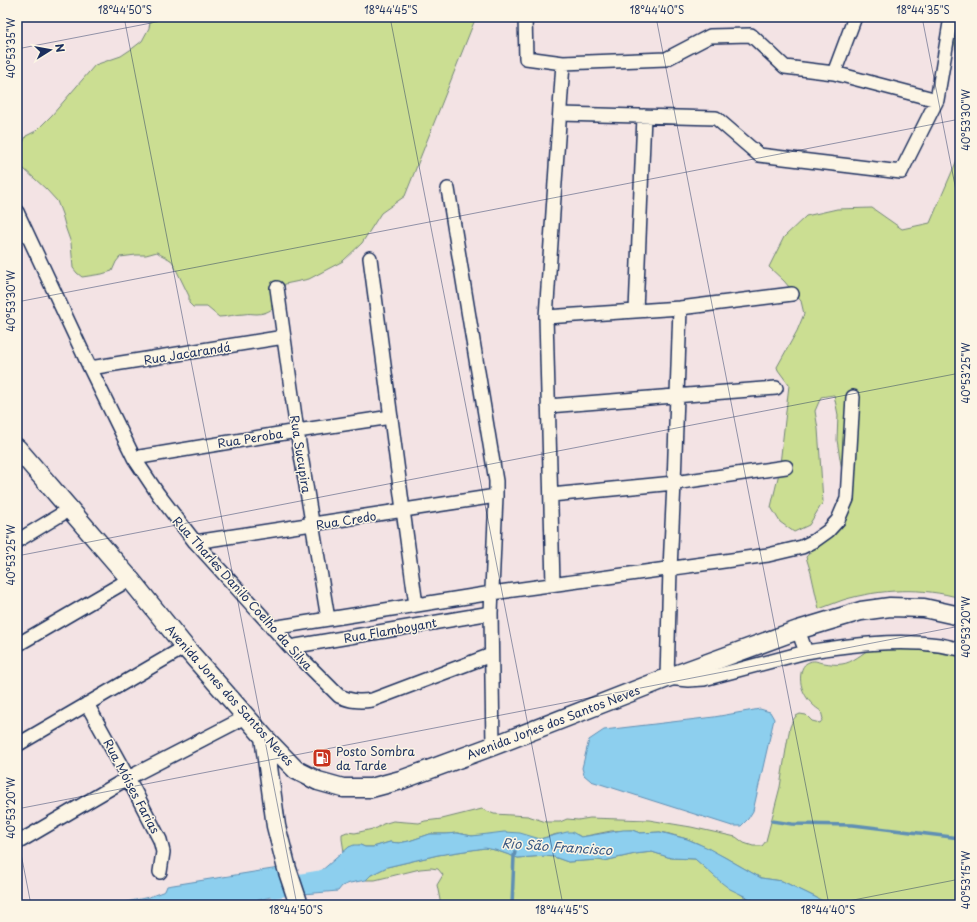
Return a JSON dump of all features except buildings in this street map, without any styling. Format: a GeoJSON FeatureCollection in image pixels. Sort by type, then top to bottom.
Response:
{"type":"FeatureCollection","features":[{"type":"Feature","properties":{"kind":"main road","name":"Avenida Jones dos Santos Neves"},"geometry":{"type":"LineString","coordinates":[[17,448],[130,579],[185,647],[264,737],[296,770],[318,781],[343,788],[372,788],[401,780],[667,678],[798,630],[861,611],[890,607],[924,608],[960,616]]}},
{"type":"Feature","properties":{"kind":"main road"},"geometry":{"type":"LineString","coordinates":[[264,737],[276,826],[287,869],[297,899]]}},
{"type":"Feature","properties":{"kind":"street"},"geometry":{"type":"LineString","coordinates":[[525,17],[526,58],[564,63],[666,59],[710,36],[751,35],[786,66],[834,73],[937,100]]}},
{"type":"Feature","properties":{"kind":"street"},"geometry":{"type":"LineString","coordinates":[[834,73],[854,17]]}},
{"type":"Feature","properties":{"kind":"street"},"geometry":{"type":"LineString","coordinates":[[560,114],[716,118],[759,155],[901,172],[937,100],[951,17]]}},
{"type":"Feature","properties":{"kind":"street"},"geometry":{"type":"LineString","coordinates":[[553,584],[546,317],[564,63]]}},
{"type":"Feature","properties":{"kind":"street"},"geometry":{"type":"LineString","coordinates":[[636,311],[644,116]]}},
{"type":"Feature","properties":{"kind":"street"},"geometry":{"type":"LineString","coordinates":[[448,190],[496,481],[490,613],[493,746]]}},
{"type":"Feature","properties":{"kind":"street","name":"Rua Tharles Danilo Coelho da Silva"},"geometry":{"type":"LineString","coordinates":[[17,214],[134,458],[158,494],[195,542],[272,628],[339,696],[348,700],[360,702],[372,700],[491,655]]}},
{"type":"Feature","properties":{"kind":"street"},"geometry":{"type":"LineString","coordinates":[[370,258],[402,510],[416,605]]}},
{"type":"Feature","properties":{"kind":"street","name":"Rua Sucupira"},"geometry":{"type":"LineString","coordinates":[[277,288],[297,431],[328,619]]}},
{"type":"Feature","properties":{"kind":"street"},"geometry":{"type":"LineString","coordinates":[[546,317],[680,308],[792,294]]}},
{"type":"Feature","properties":{"kind":"street"},"geometry":{"type":"LineString","coordinates":[[680,308],[667,678],[688,680],[704,679],[806,652],[879,643],[939,645],[960,650]]}},
{"type":"Feature","properties":{"kind":"street","name":"Rua Jacarandá"},"geometry":{"type":"LineString","coordinates":[[90,368],[284,338]]}},
{"type":"Feature","properties":{"kind":"street"},"geometry":{"type":"LineString","coordinates":[[548,406],[776,388]]}},
{"type":"Feature","properties":{"kind":"street"},"geometry":{"type":"LineString","coordinates":[[272,628],[553,584],[768,555],[802,547],[828,531],[838,520],[847,499],[853,397]]}},
{"type":"Feature","properties":{"kind":"street","name":"Rua Peroba"},"geometry":{"type":"LineString","coordinates":[[134,458],[391,417]]}},
{"type":"Feature","properties":{"kind":"street"},"geometry":{"type":"LineString","coordinates":[[551,495],[674,483],[786,467]]}},
{"type":"Feature","properties":{"kind":"street","name":"Rua Credo"},"geometry":{"type":"LineString","coordinates":[[195,542],[496,496]]}},
{"type":"Feature","properties":{"kind":"street"},"geometry":{"type":"LineString","coordinates":[[17,541],[70,508]]}},
{"type":"Feature","properties":{"kind":"street"},"geometry":{"type":"LineString","coordinates":[[17,645],[130,579]]}},
{"type":"Feature","properties":{"kind":"street","name":"Rua Flamboyant"},"geometry":{"type":"LineString","coordinates":[[290,647],[490,613]]}},
{"type":"Feature","properties":{"kind":"street"},"geometry":{"type":"LineString","coordinates":[[798,630],[806,652]]}},
{"type":"Feature","properties":{"kind":"street"},"geometry":{"type":"LineString","coordinates":[[17,745],[185,647]]}},
{"type":"Feature","properties":{"kind":"street","name":"Rua Móises Farias"},"geometry":{"type":"LineString","coordinates":[[87,704],[160,840],[163,852],[160,872]]}},
{"type":"Feature","properties":{"kind":"street"},"geometry":{"type":"LineString","coordinates":[[17,843],[128,778],[246,717]]}},
{"type":"Feature","properties":{"kind":"green space"},"geometry":{"type":"Polygon","coordinates":[[[151,17],[476,17],[405,196],[381,213],[362,243],[343,261],[309,279],[285,284],[279,300],[269,311],[257,314],[219,317],[207,307],[193,307],[189,303],[189,296],[172,261],[157,252],[146,255],[120,257],[112,271],[82,277],[73,268],[71,243],[57,201],[24,169],[17,168],[17,156],[26,136],[36,131],[52,115],[95,65],[121,56],[142,41],[149,28],[151,17]]]}},
{"type":"Feature","properties":{"kind":"green space"},"geometry":{"type":"Polygon","coordinates":[[[948,17],[960,17],[960,65],[948,17]]]}},
{"type":"Feature","properties":{"kind":"green space"},"geometry":{"type":"Polygon","coordinates":[[[960,153],[960,598],[931,592],[887,592],[857,596],[819,609],[806,557],[823,538],[842,499],[842,471],[837,440],[838,415],[834,395],[821,397],[815,411],[818,429],[823,502],[809,525],[794,532],[780,522],[771,507],[779,473],[789,385],[777,367],[797,331],[804,314],[801,301],[784,281],[769,267],[784,237],[806,216],[837,209],[872,208],[902,229],[930,223],[960,153]]]}},
{"type":"Feature","properties":{"kind":"green space"},"geometry":{"type":"Polygon","coordinates":[[[871,648],[916,649],[960,656],[960,905],[830,905],[782,881],[761,878],[697,843],[660,832],[640,833],[632,830],[611,831],[581,837],[578,835],[557,834],[540,839],[472,836],[457,833],[430,834],[399,843],[390,842],[373,847],[365,847],[360,845],[349,847],[344,852],[342,834],[347,832],[355,833],[377,828],[383,824],[393,821],[419,823],[482,809],[494,814],[528,816],[546,822],[560,822],[567,819],[578,820],[590,818],[649,820],[736,837],[744,843],[753,846],[762,846],[766,841],[780,787],[790,727],[793,720],[800,714],[806,715],[812,721],[820,723],[823,719],[821,711],[812,704],[805,695],[801,685],[801,673],[803,668],[811,661],[833,664],[846,663],[871,648]]]}},
{"type":"Feature","properties":{"kind":"green space"},"geometry":{"type":"Polygon","coordinates":[[[485,848],[518,858],[545,856],[554,857],[568,862],[604,861],[652,852],[671,858],[695,859],[746,898],[763,905],[441,905],[437,885],[443,875],[438,869],[420,869],[375,880],[366,880],[371,875],[387,867],[438,855],[485,848]]]}},
{"type":"Feature","properties":{"kind":"water"},"geometry":{"type":"Polygon","coordinates":[[[760,709],[770,712],[774,719],[753,811],[741,826],[732,826],[591,781],[584,775],[582,768],[589,740],[604,730],[714,717],[760,709]]]}},
{"type":"Feature","properties":{"kind":"water"},"geometry":{"type":"Polygon","coordinates":[[[623,830],[632,830],[640,833],[660,832],[687,839],[706,847],[761,878],[782,881],[830,905],[763,905],[730,889],[695,859],[671,858],[652,852],[604,861],[568,862],[554,857],[545,856],[518,858],[485,848],[438,855],[387,867],[371,875],[366,880],[342,886],[338,891],[303,894],[302,889],[349,847],[354,845],[373,847],[390,842],[399,843],[409,841],[430,834],[457,833],[472,836],[504,832],[520,833],[540,839],[567,832],[572,832],[581,837],[623,830]]]}},
{"type":"Feature","properties":{"kind":"water"},"geometry":{"type":"Polygon","coordinates":[[[285,867],[294,891],[251,902],[231,905],[113,905],[149,897],[165,891],[167,886],[285,867]]]}},
{"type":"Feature","properties":{"kind":"waterway"},"geometry":{"type":"LineString","coordinates":[[772,821],[792,824],[853,825],[960,838]]}},
{"type":"Feature","properties":{"kind":"waterway"},"geometry":{"type":"LineString","coordinates":[[512,905],[515,852]]}},
{"type":"Feature","properties":{"kind":"waterway","name":"Rio São Francisco"},"geometry":{"type":"LineString","coordinates":[[275,888],[322,880],[334,876]]}},
{"type":"Feature","properties":{"kind":"place","name":"Posto Sombra da Tarde"},"geometry":{"type":"Point","coordinates":[322,758]}}]}
